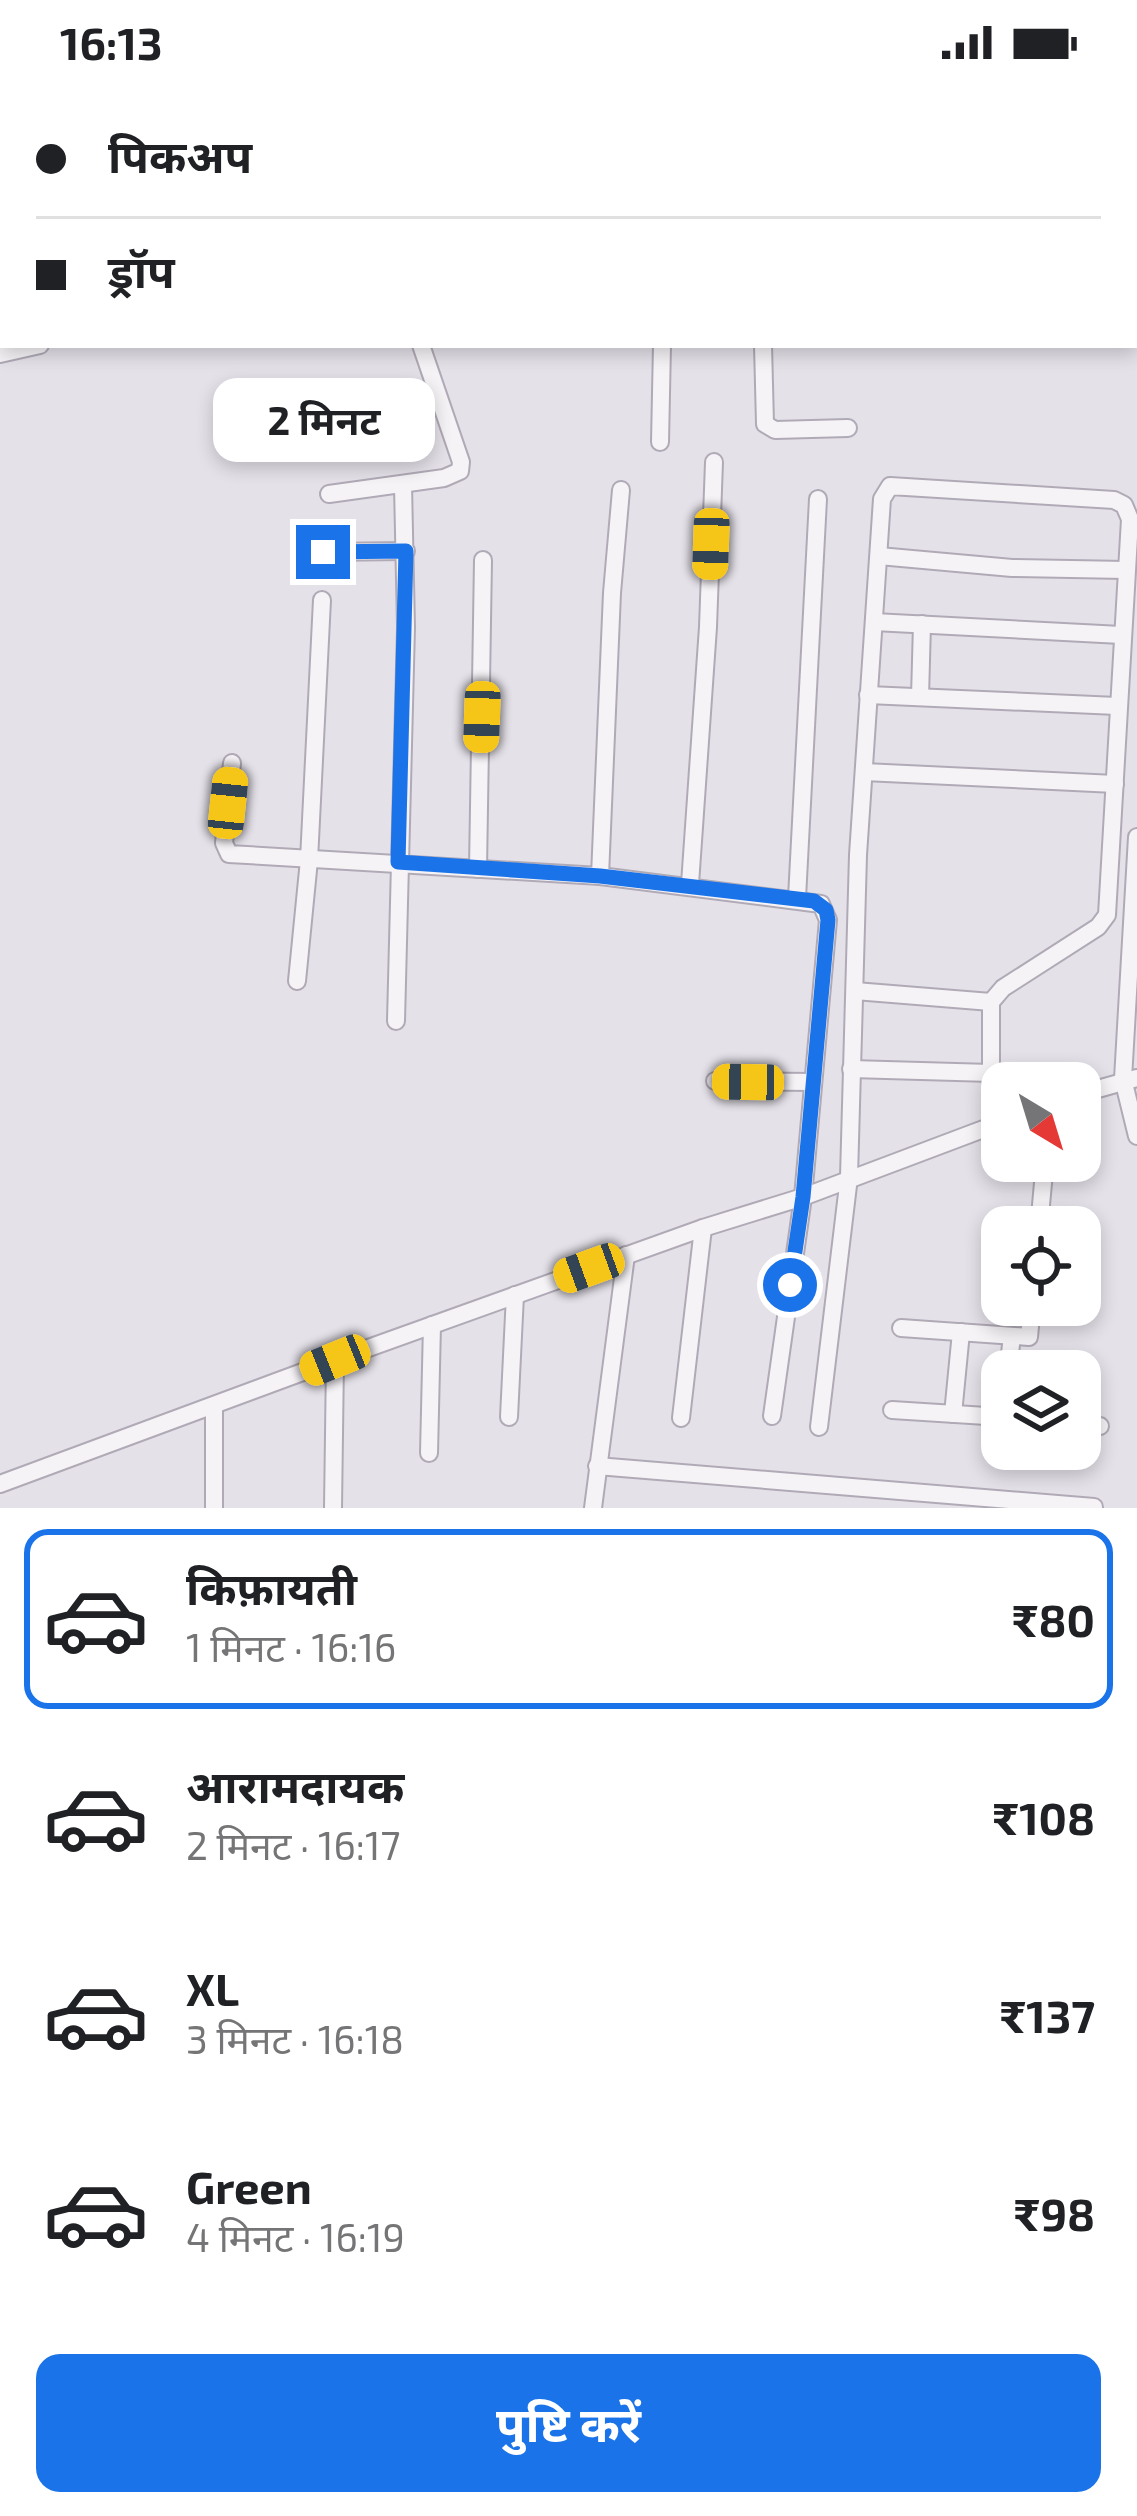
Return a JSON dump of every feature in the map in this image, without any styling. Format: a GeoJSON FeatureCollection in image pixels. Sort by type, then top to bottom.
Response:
{"type":"FeatureCollection","features":[{"type":"Feature","properties":{"kind":"street"},"geometry":{"type":"LineString","coordinates":[[329,494],[444,478],[460,471],[423,348]]}},
{"type":"Feature","properties":{"kind":"street"},"geometry":{"type":"LineString","coordinates":[[661,442],[662,348]]}},
{"type":"Feature","properties":{"kind":"street"},"geometry":{"type":"LineString","coordinates":[[763,348],[763,418],[769,428],[848,428]]}},
{"type":"Feature","properties":{"kind":"street"},"geometry":{"type":"LineString","coordinates":[[690,884],[708,627],[713,462]]}},
{"type":"Feature","properties":{"kind":"street"},"geometry":{"type":"LineString","coordinates":[[396,1021],[406,551],[403,485]]}},
{"type":"Feature","properties":{"kind":"street"},"geometry":{"type":"LineString","coordinates":[[819,1427],[849,1177],[868,694],[882,499],[890,486],[1119,501],[1130,519],[1105,921],[1003,988],[991,1002],[991,1062]]}},
{"type":"Feature","properties":{"kind":"street"},"geometry":{"type":"LineString","coordinates":[[600,876],[621,490]]}},
{"type":"Feature","properties":{"kind":"street"},"geometry":{"type":"LineString","coordinates":[[797,898],[818,499]]}},
{"type":"Feature","properties":{"kind":"street"},"geometry":{"type":"LineString","coordinates":[[323,552],[406,551]]}},
{"type":"Feature","properties":{"kind":"street"},"geometry":{"type":"LineString","coordinates":[[879,556],[1012,568],[1126,571]]}},
{"type":"Feature","properties":{"kind":"street"},"geometry":{"type":"LineString","coordinates":[[478,868],[483,560]]}},
{"type":"Feature","properties":{"kind":"street"},"geometry":{"type":"LineString","coordinates":[[297,981],[309,860],[322,600]]}},
{"type":"Feature","properties":{"kind":"street"},"geometry":{"type":"LineString","coordinates":[[874,622],[1121,635]]}},
{"type":"Feature","properties":{"kind":"street"},"geometry":{"type":"LineString","coordinates":[[920,697],[922,624]]}},
{"type":"Feature","properties":{"kind":"street"},"geometry":{"type":"LineString","coordinates":[[868,694],[1117,706]]}},
{"type":"Feature","properties":{"kind":"street"},"geometry":{"type":"LineString","coordinates":[[232,763],[225,850],[236,855],[600,876],[821,904],[828,920],[803,1197],[772,1416]]}},
{"type":"Feature","properties":{"kind":"street"},"geometry":{"type":"LineString","coordinates":[[864,772],[1115,784]]}},
{"type":"Feature","properties":{"kind":"street"},"geometry":{"type":"LineString","coordinates":[[1137,836],[1130,1078],[1137,1136]]}},
{"type":"Feature","properties":{"kind":"street"},"geometry":{"type":"LineString","coordinates":[[855,991],[991,1002]]}},
{"type":"Feature","properties":{"kind":"street"},"geometry":{"type":"LineString","coordinates":[[851,1069],[981,1073]]}},
{"type":"Feature","properties":{"kind":"street"},"geometry":{"type":"LineString","coordinates":[[1101,1087],[1130,1078]]}},
{"type":"Feature","properties":{"kind":"street"},"geometry":{"type":"LineString","coordinates":[[716,1082],[813,1082]]}},
{"type":"Feature","properties":{"kind":"street"},"geometry":{"type":"LineString","coordinates":[[0,1484],[981,1130]]}},
{"type":"Feature","properties":{"kind":"street"},"geometry":{"type":"LineString","coordinates":[[682,1418],[703,1228]]}},
{"type":"Feature","properties":{"kind":"street"},"geometry":{"type":"LineString","coordinates":[[592,1508],[626,1255]]}},
{"type":"Feature","properties":{"kind":"street"},"geometry":{"type":"LineString","coordinates":[[509,1418],[515,1295]]}},
{"type":"Feature","properties":{"kind":"street"},"geometry":{"type":"LineString","coordinates":[[429,1454],[432,1325]]}},
{"type":"Feature","properties":{"kind":"street"},"geometry":{"type":"LineString","coordinates":[[901,1328],[1029,1337],[1030,1326]]}},
{"type":"Feature","properties":{"kind":"street"},"geometry":{"type":"LineString","coordinates":[[953,1414],[961,1332]]}},
{"type":"Feature","properties":{"kind":"street"},"geometry":{"type":"LineString","coordinates":[[1010,1350],[1012,1336]]}},
{"type":"Feature","properties":{"kind":"street"},"geometry":{"type":"LineString","coordinates":[[333,1508],[335,1360]]}},
{"type":"Feature","properties":{"kind":"street"},"geometry":{"type":"LineString","coordinates":[[214,1407],[214,1508]]}},
{"type":"Feature","properties":{"kind":"street"},"geometry":{"type":"LineString","coordinates":[[892,1410],[981,1416]]}},
{"type":"Feature","properties":{"kind":"street"},"geometry":{"type":"LineString","coordinates":[[597,1466],[1094,1507]]}},
{"type":"Feature","properties":{"kind":"route"},"geometry":{"type":"LineString","coordinates":[[323,552],[406,551],[398,862],[690,884],[814,901],[826,910],[803,1197],[790,1285]]}}]}
